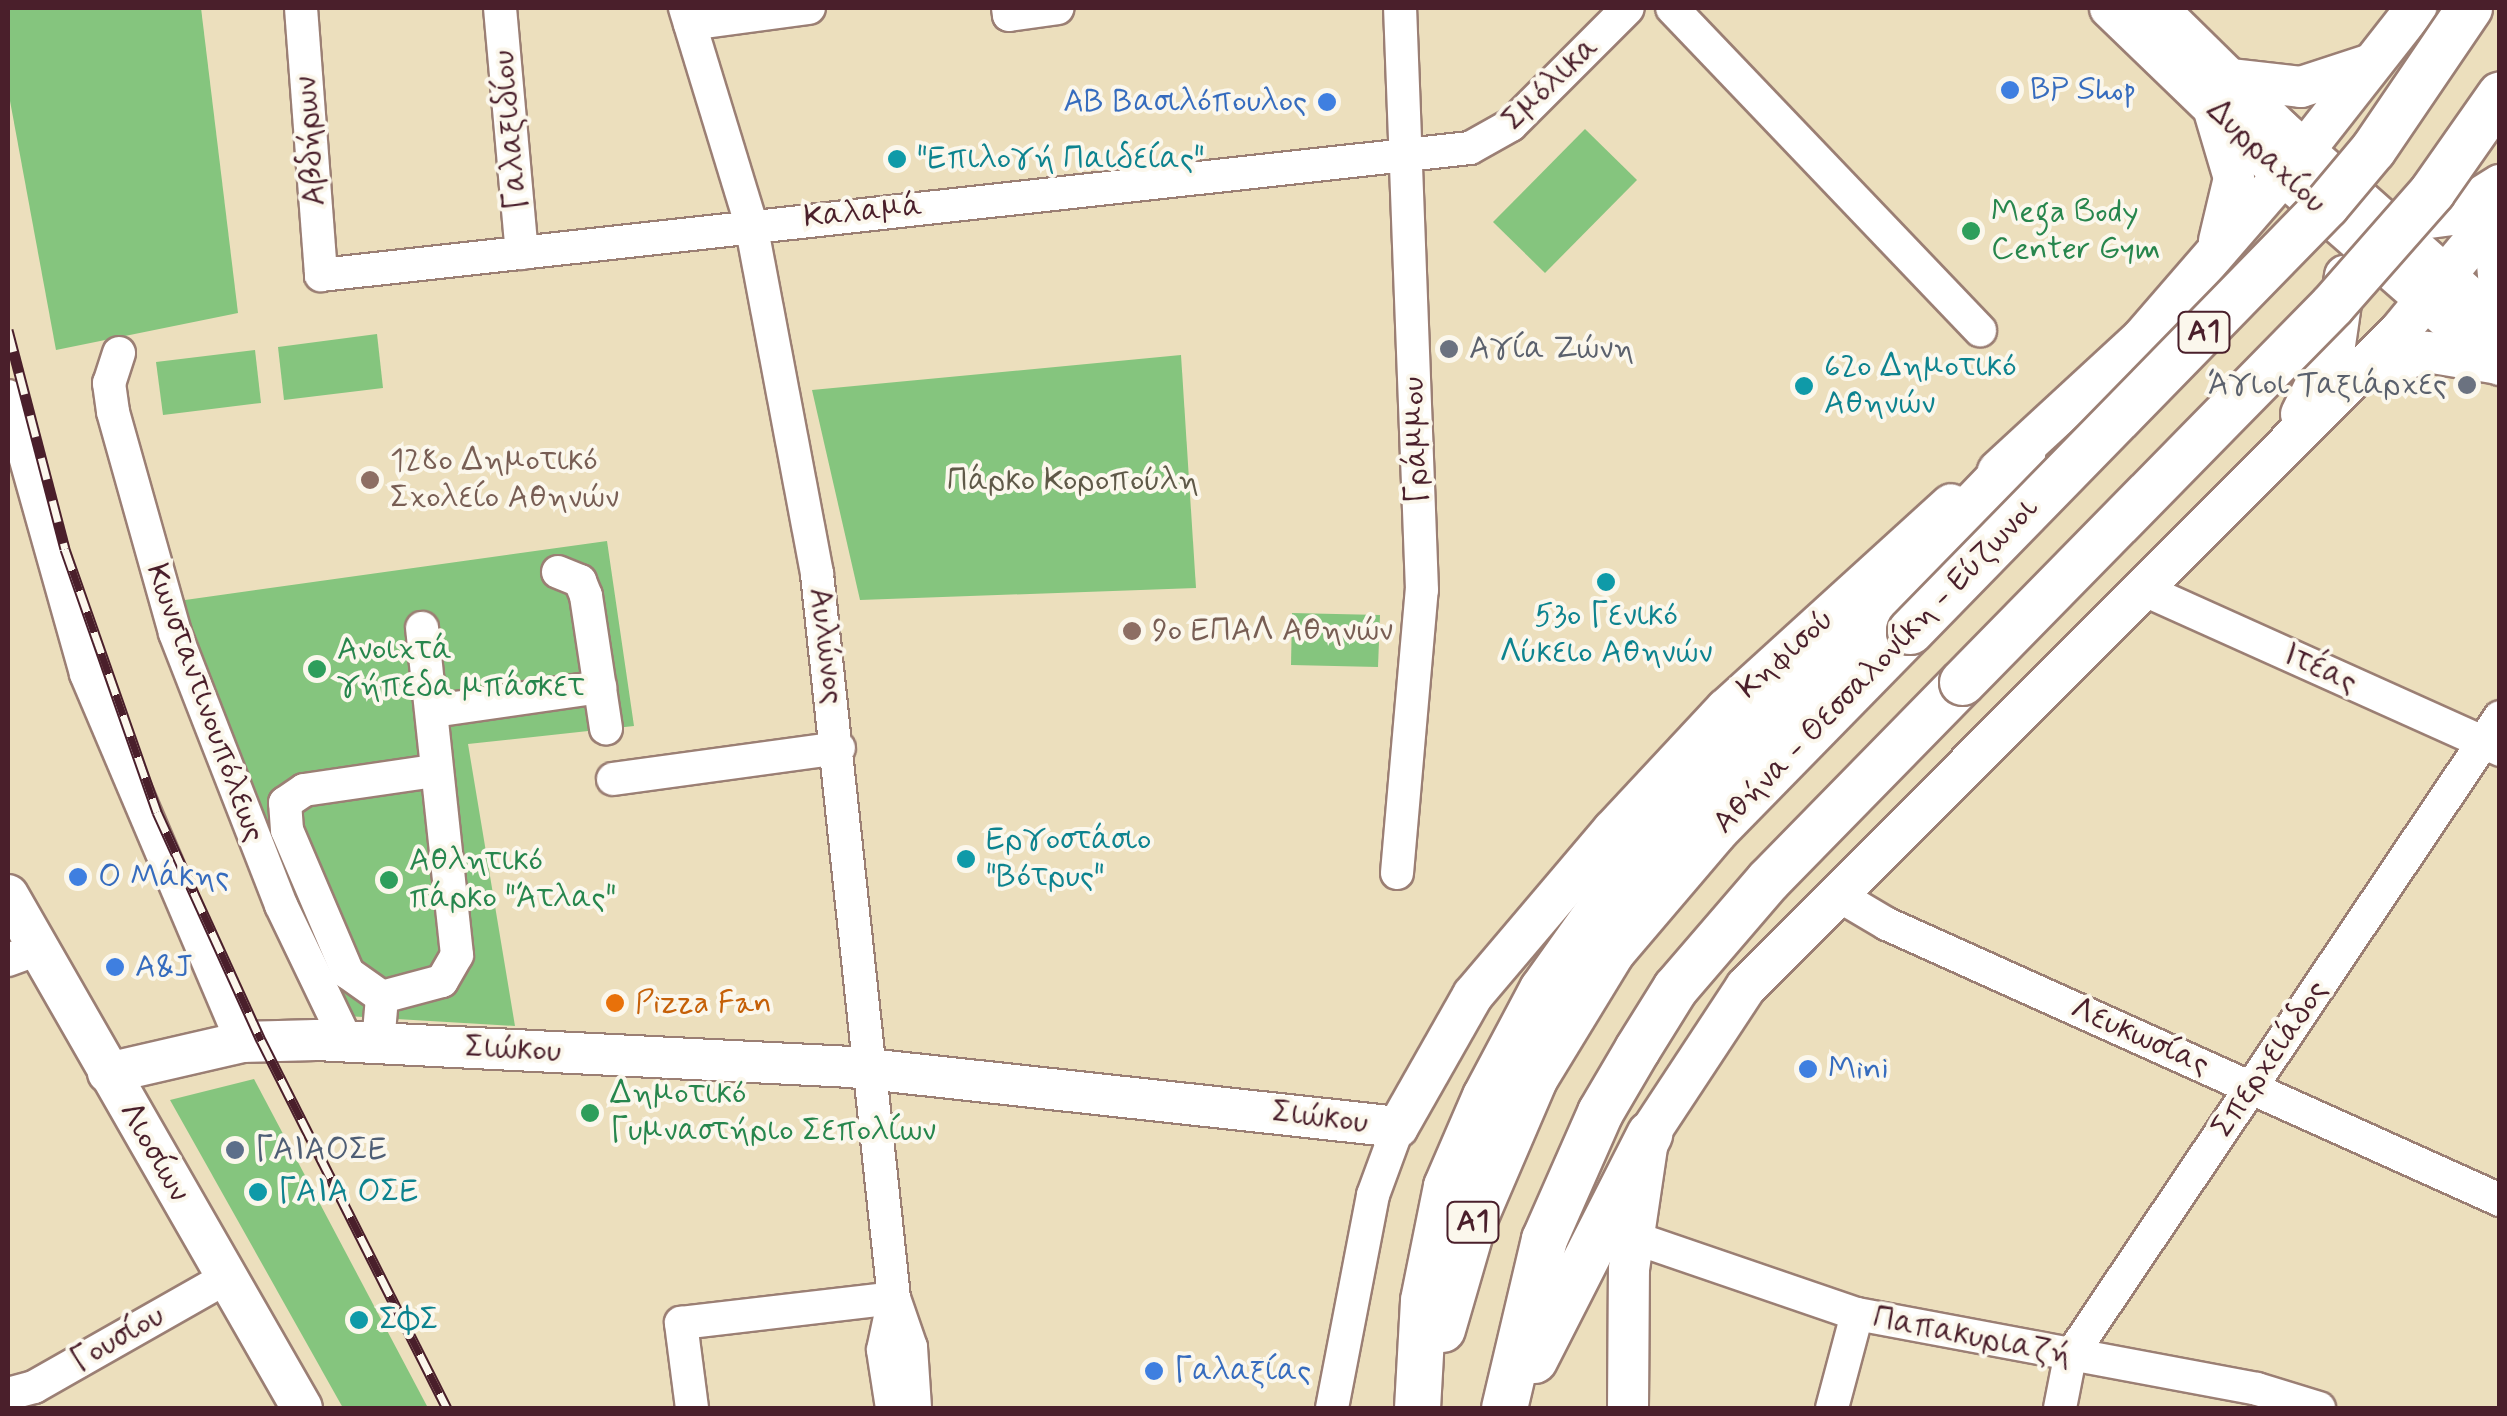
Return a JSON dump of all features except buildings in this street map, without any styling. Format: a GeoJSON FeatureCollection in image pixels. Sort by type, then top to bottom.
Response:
{"type":"FeatureCollection","features":[{"type":"Feature","properties":{"kind":"highway","name":"Αθήνα - Θεσσαλονίκη - Εύζωνοι"},"geometry":{"type":"LineString","coordinates":[[1419,1408],[1474,1218],[1535,1078],[1612,951],[1714,831],[2326,205],[2469,8]]}},
{"type":"Feature","properties":{"kind":"highway","name":"Α1"},"geometry":{"type":"LineString","coordinates":[[1504,1408],[1544,1239],[1600,1112],[1675,988],[1768,880],[2332,306],[2432,191],[2500,94]]}},
{"type":"Feature","properties":{"kind":"highway"},"geometry":{"type":"LineString","coordinates":[[1419,1408],[1423,1300],[1446,1186],[1485,1096],[1542,990],[1612,891],[1690,800],[2022,454]]}},
{"type":"Feature","properties":{"kind":"highway"},"geometry":{"type":"LineString","coordinates":[[1516,1408],[1546,1326],[1649,1134]]}},
{"type":"Feature","properties":{"kind":"main road","name":"Δυρραχίου"},"geometry":{"type":"LineString","coordinates":[[2110,8],[2220,92],[2293,163]]}},
{"type":"Feature","properties":{"kind":"main road","name":"Δυρραχίου"},"geometry":{"type":"LineString","coordinates":[[2157,8],[2220,92]]}},
{"type":"Feature","properties":{"kind":"main road"},"geometry":{"type":"LineString","coordinates":[[2415,10],[2380,123],[2378,174],[2390,224],[2436,292],[2499,364]]}},
{"type":"Feature","properties":{"kind":"main road","name":"Κηφισού"},"geometry":{"type":"LineString","coordinates":[[1398,1127],[1473,995],[1612,830],[1726,709],[1929,520],[2022,454],[2164,312],[2293,163],[2415,10]]}},
{"type":"Feature","properties":{"kind":"main road"},"geometry":{"type":"LineString","coordinates":[[2218,247],[2234,178],[2220,92],[2301,88],[2371,64]]}},
{"type":"Feature","properties":{"kind":"main road"},"geometry":{"type":"LineString","coordinates":[[2293,163],[2390,224]]}},
{"type":"Feature","properties":{"kind":"main road"},"geometry":{"type":"LineString","coordinates":[[2286,444],[2334,345],[2345,292],[2342,229],[2293,163]]}},
{"type":"Feature","properties":{"kind":"main road"},"geometry":{"type":"LineString","coordinates":[[2164,312],[2342,229],[2452,215],[2497,204]]}},
{"type":"Feature","properties":{"kind":"main road"},"geometry":{"type":"LineString","coordinates":[[1628,1408],[1632,1238],[1649,1134],[1746,987],[2140,588],[2357,376],[2436,292],[2497,204]]}},
{"type":"Feature","properties":{"kind":"main road"},"geometry":{"type":"LineString","coordinates":[[2497,204],[2500,298]]}},
{"type":"Feature","properties":{"kind":"main road","name":"Δυρραχίου"},"geometry":{"type":"LineString","coordinates":[[2342,229],[2436,292]]}},
{"type":"Feature","properties":{"kind":"main road"},"geometry":{"type":"LineString","coordinates":[[2436,292],[2500,324]]}},
{"type":"Feature","properties":{"kind":"main road"},"geometry":{"type":"LineString","coordinates":[[2357,376],[2427,352],[2499,364]]}},
{"type":"Feature","properties":{"kind":"main road","name":"Λιοσίων"},"geometry":{"type":"LineString","coordinates":[[8,895],[22,955],[108,1073],[302,1408]]}},
{"type":"Feature","properties":{"kind":"main road","name":"Σιώκου"},"geometry":{"type":"LineString","coordinates":[[108,1073],[242,1042],[363,1043],[874,1069],[1398,1127]]}},
{"type":"Feature","properties":{"kind":"street","name":"Αβδήρων"},"geometry":{"type":"LineString","coordinates":[[301,8],[322,276]]}},
{"type":"Feature","properties":{"kind":"street","name":"Γαλαξιδίου"},"geometry":{"type":"LineString","coordinates":[[500,8],[522,253]]}},
{"type":"Feature","properties":{"kind":"street"},"geometry":{"type":"LineString","coordinates":[[688,16],[809,8]]}},
{"type":"Feature","properties":{"kind":"street"},"geometry":{"type":"LineString","coordinates":[[1008,8],[1009,15],[1058,8]]}},
{"type":"Feature","properties":{"kind":"street","name":"Γράμμου"},"geometry":{"type":"LineString","coordinates":[[1397,872],[1422,590],[1400,8]]}},
{"type":"Feature","properties":{"kind":"street","name":"Σμόλικα"},"geometry":{"type":"LineString","coordinates":[[1406,153],[1490,141],[1628,8]]}},
{"type":"Feature","properties":{"kind":"street"},"geometry":{"type":"LineString","coordinates":[[1672,8],[1980,330]]}},
{"type":"Feature","properties":{"kind":"street","name":"Αυλώνος"},"geometry":{"type":"LineString","coordinates":[[688,16],[751,224],[817,574],[874,1069],[894,1298],[911,1348],[914,1408]]}},
{"type":"Feature","properties":{"kind":"street","name":"Καλαμά"},"geometry":{"type":"LineString","coordinates":[[322,276],[751,224],[1406,153]]}},
{"type":"Feature","properties":{"kind":"street","name":"Κωνσταντινουπόλεως"},"geometry":{"type":"LineString","coordinates":[[119,353],[108,383],[113,412],[175,633],[281,905],[363,1043]]}},
{"type":"Feature","properties":{"kind":"street"},"geometry":{"type":"LineString","coordinates":[[8,396],[86,674],[242,1042]]}},
{"type":"Feature","properties":{"kind":"street"},"geometry":{"type":"LineString","coordinates":[[558,572],[570,573],[586,596],[606,728]]}},
{"type":"Feature","properties":{"kind":"street","name":"Ιτέας"},"geometry":{"type":"LineString","coordinates":[[2140,588],[2494,737]]}},
{"type":"Feature","properties":{"kind":"street"},"geometry":{"type":"LineString","coordinates":[[382,998],[442,981],[457,955],[434,771],[434,711],[422,628]]}},
{"type":"Feature","properties":{"kind":"street"},"geometry":{"type":"LineString","coordinates":[[434,711],[600,687]]}},
{"type":"Feature","properties":{"kind":"street","name":"Σπερχειάδος"},"geometry":{"type":"LineString","coordinates":[[2060,1408],[2070,1358],[2251,1087],[2494,737]]}},
{"type":"Feature","properties":{"kind":"street"},"geometry":{"type":"LineString","coordinates":[[613,779],[839,748]]}},
{"type":"Feature","properties":{"kind":"street"},"geometry":{"type":"LineString","coordinates":[[382,998],[348,973],[287,830],[285,803],[304,790],[434,771]]}},
{"type":"Feature","properties":{"kind":"street","name":"Λευκωσίας"},"geometry":{"type":"LineString","coordinates":[[1838,894],[1887,924],[2500,1200]]}},
{"type":"Feature","properties":{"kind":"street"},"geometry":{"type":"LineString","coordinates":[[363,1043],[382,998]]}},
{"type":"Feature","properties":{"kind":"street","name":"Κηφισού"},"geometry":{"type":"LineString","coordinates":[[1332,1408],[1364,1233],[1398,1127]]}},
{"type":"Feature","properties":{"kind":"street","name":"Παπακυριαζή"},"geometry":{"type":"LineString","coordinates":[[1632,1238],[1857,1314],[2070,1358],[2257,1389],[2318,1408]]}},
{"type":"Feature","properties":{"kind":"street","name":"Γουσίου"},"geometry":{"type":"LineString","coordinates":[[8,1394],[34,1387],[226,1278]]}},
{"type":"Feature","properties":{"kind":"street"},"geometry":{"type":"LineString","coordinates":[[692,1408],[681,1323],[894,1298]]}},
{"type":"Feature","properties":{"kind":"street","name":"Αυλώνος"},"geometry":{"type":"LineString","coordinates":[[892,1408],[883,1350],[894,1298]]}},
{"type":"Feature","properties":{"kind":"street"},"geometry":{"type":"LineString","coordinates":[[1832,1408],[1857,1314]]}},
{"type":"Feature","properties":{"kind":"green space"},"geometry":{"type":"Polygon","coordinates":[[[8,8],[201,8],[238,313],[56,350],[8,90],[8,8]]]}},
{"type":"Feature","properties":{"kind":"green space"},"geometry":{"type":"Polygon","coordinates":[[[1585,129],[1637,180],[1545,273],[1493,222],[1585,129]]]}},
{"type":"Feature","properties":{"kind":"green space"},"geometry":{"type":"Polygon","coordinates":[[[377,334],[383,388],[284,400],[278,347],[377,334]]]}},
{"type":"Feature","properties":{"kind":"green space"},"geometry":{"type":"Polygon","coordinates":[[[255,350],[261,403],[163,415],[156,362],[255,350]]]}},
{"type":"Feature","properties":{"kind":"green space","name":"Πάρκο Κοροπούλη"},"geometry":{"type":"Polygon","coordinates":[[[1181,355],[1196,588],[860,600],[812,390],[1181,355]]]}},
{"type":"Feature","properties":{"kind":"green space","name":"Αθλητικό πάρκο \"Άτλας\""},"geometry":{"type":"Polygon","coordinates":[[[607,541],[634,726],[468,744],[515,1026],[346,1016],[207,693],[178,601],[607,541]]]}},
{"type":"Feature","properties":{"kind":"green space"},"geometry":{"type":"Polygon","coordinates":[[[1292,613],[1380,615],[1378,667],[1291,665],[1292,613]]]}},
{"type":"Feature","properties":{"kind":"green space"},"geometry":{"type":"Polygon","coordinates":[[[254,1079],[428,1408],[343,1408],[170,1100],[254,1079]]]}},
{"type":"Feature","properties":{"kind":"railway"},"geometry":{"type":"LineString","coordinates":[[8,330],[65,549],[157,812],[261,1040],[447,1408]]}},
{"type":"Feature","properties":{"kind":"place","name":"BP Shop"},"geometry":{"type":"Point","coordinates":[2010,90]}},
{"type":"Feature","properties":{"kind":"place","name":"ΑΒ Βασιλόπουλος"},"geometry":{"type":"Point","coordinates":[1327,102]}},
{"type":"Feature","properties":{"kind":"place","name":"\"Επιλογή Παιδείας\""},"geometry":{"type":"Point","coordinates":[897,159]}},
{"type":"Feature","properties":{"kind":"place","name":"Mega Body Center Gym"},"geometry":{"type":"Point","coordinates":[1971,231]}},
{"type":"Feature","properties":{"kind":"place","name":"Αγία Ζώνη"},"geometry":{"type":"Point","coordinates":[1449,349]}},
{"type":"Feature","properties":{"kind":"place","name":"Άγιοι Ταξιάρχες"},"geometry":{"type":"Point","coordinates":[2467,385]}},
{"type":"Feature","properties":{"kind":"place","name":"62ο Δημοτικό Αθηνών"},"geometry":{"type":"Point","coordinates":[1804,386]}},
{"type":"Feature","properties":{"kind":"place","name":"128ο Δημοτικό Σχολείο Αθηνών"},"geometry":{"type":"Point","coordinates":[370,480]}},
{"type":"Feature","properties":{"kind":"place","name":"53ο Γενικό Λύκειο Αθηνών"},"geometry":{"type":"Point","coordinates":[1606,582]}},
{"type":"Feature","properties":{"kind":"place","name":"9ο ΕΠΑΛ Αθηνών"},"geometry":{"type":"Point","coordinates":[1132,631]}},
{"type":"Feature","properties":{"kind":"place","name":"Ανοιχτά γήπεδα μπάσκετ"},"geometry":{"type":"Point","coordinates":[317,669]}},
{"type":"Feature","properties":{"kind":"place","name":"Εργοστάσιο \"Βότρυς\""},"geometry":{"type":"Point","coordinates":[966,859]}},
{"type":"Feature","properties":{"kind":"place","name":"Ο Μάκης"},"geometry":{"type":"Point","coordinates":[78,877]}},
{"type":"Feature","properties":{"kind":"place","name":"Αθλητικό πάρκο \"Άτλας\""},"geometry":{"type":"Point","coordinates":[389,880]}},
{"type":"Feature","properties":{"kind":"place","name":"A&J"},"geometry":{"type":"Point","coordinates":[115,967]}},
{"type":"Feature","properties":{"kind":"place","name":"Pizza Fan"},"geometry":{"type":"Point","coordinates":[615,1003]}},
{"type":"Feature","properties":{"kind":"place","name":"Mini"},"geometry":{"type":"Point","coordinates":[1808,1069]}},
{"type":"Feature","properties":{"kind":"place","name":"Δημοτικό Γυμναστήριο Σεπολίων"},"geometry":{"type":"Point","coordinates":[590,1113]}},
{"type":"Feature","properties":{"kind":"place","name":"ΓΑΙΑΟΣΕ"},"geometry":{"type":"Point","coordinates":[235,1150]}},
{"type":"Feature","properties":{"kind":"place","name":"ΓΑΙΑ ΟΣΕ"},"geometry":{"type":"Point","coordinates":[258,1192]}},
{"type":"Feature","properties":{"kind":"place","name":"ΣΦΣ"},"geometry":{"type":"Point","coordinates":[359,1320]}},
{"type":"Feature","properties":{"kind":"place","name":"Γαλαξίας"},"geometry":{"type":"Point","coordinates":[1154,1371]}}]}
